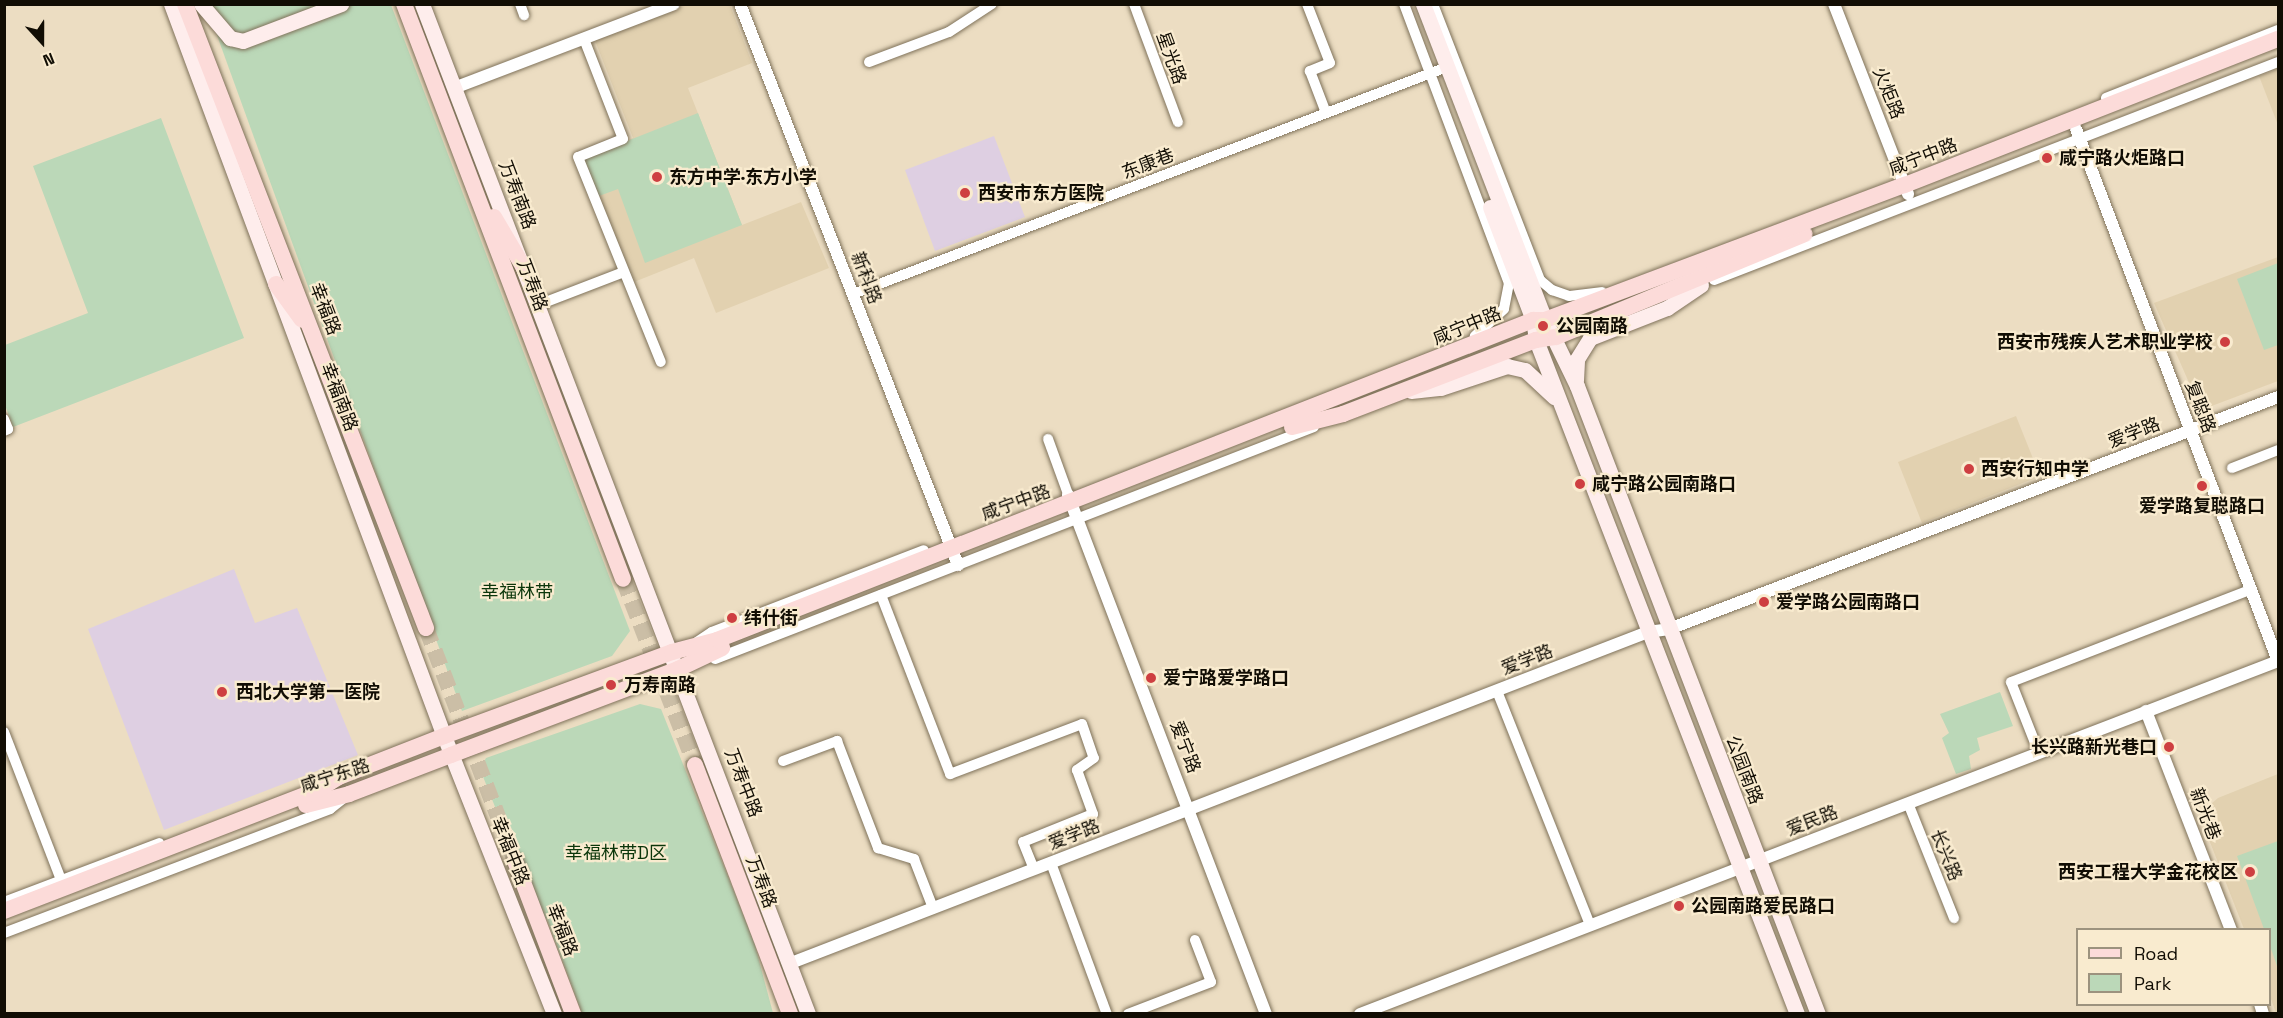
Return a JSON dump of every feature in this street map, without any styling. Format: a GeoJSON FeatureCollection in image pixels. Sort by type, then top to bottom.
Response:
{"type":"FeatureCollection","features":[{"type":"Feature","properties":{"kind":"main road","name":"幸福南路"},"geometry":{"type":"LineString","coordinates":[[171,4],[444,736]]}},
{"type":"Feature","properties":{"kind":"main road","name":"幸福路"},"geometry":{"type":"LineString","coordinates":[[184,4],[315,336],[426,628]]}},
{"type":"Feature","properties":{"kind":"main road"},"geometry":{"type":"LineString","coordinates":[[201,4],[230,38],[243,41],[341,4]]}},
{"type":"Feature","properties":{"kind":"main road","name":"万寿路"},"geometry":{"type":"LineString","coordinates":[[404,4],[623,579]]}},
{"type":"Feature","properties":{"kind":"main road","name":"万寿南路"},"geometry":{"type":"LineString","coordinates":[[422,4],[678,669]]}},
{"type":"Feature","properties":{"kind":"main road","name":"公园南路"},"geometry":{"type":"LineString","coordinates":[[1413,4],[1443,69]]}},
{"type":"Feature","properties":{"kind":"main road","name":"公园南路"},"geometry":{"type":"LineString","coordinates":[[1423,4],[1443,69],[1539,320],[1556,337],[1577,386],[1818,1014]]}},
{"type":"Feature","properties":{"kind":"main road","name":"咸宁中路"},"geometry":{"type":"LineString","coordinates":[[678,669],[710,652],[1494,336],[1905,185],[2278,39]]}},
{"type":"Feature","properties":{"kind":"main road","name":"咸宁中路"},"geometry":{"type":"LineString","coordinates":[[1073,507],[1294,426],[1342,414],[1536,340],[1556,337],[1667,293],[1695,277],[1905,185],[2078,134],[2278,49]]}},
{"type":"Feature","properties":{"kind":"main road"},"geometry":{"type":"LineString","coordinates":[[469,174],[524,268]]}},
{"type":"Feature","properties":{"kind":"main road"},"geometry":{"type":"LineString","coordinates":[[276,284],[315,336]]}},
{"type":"Feature","properties":{"kind":"main road"},"geometry":{"type":"LineString","coordinates":[[1577,386],[1575,366],[1590,338],[1666,308],[1701,285]]}},
{"type":"Feature","properties":{"kind":"main road","name":"公园南路"},"geometry":{"type":"LineString","coordinates":[[1539,320],[1536,340],[1797,1014]]}},
{"type":"Feature","properties":{"kind":"main road"},"geometry":{"type":"LineString","coordinates":[[1399,393],[1441,388],[1512,366],[1536,377],[1563,409]]}},
{"type":"Feature","properties":{"kind":"main road","name":"咸宁中路"},"geometry":{"type":"LineString","coordinates":[[672,652],[689,648],[954,553]]}},
{"type":"Feature","properties":{"kind":"main road","name":"咸宁东路"},"geometry":{"type":"LineString","coordinates":[[4,911],[318,790],[339,777],[444,736],[672,652]]}},
{"type":"Feature","properties":{"kind":"main road","name":"咸宁东路"},"geometry":{"type":"LineString","coordinates":[[4,920],[322,799],[349,794],[678,669]]}},
{"type":"Feature","properties":{"kind":"main road","name":"万寿中路"},"geometry":{"type":"LineString","coordinates":[[678,669],[791,963],[808,1014]]}},
{"type":"Feature","properties":{"kind":"main road","name":"幸福中路"},"geometry":{"type":"LineString","coordinates":[[444,736],[554,1014]]}},
{"type":"Feature","properties":{"kind":"main road","name":"万寿路"},"geometry":{"type":"LineString","coordinates":[[695,765],[790,1014]]}},
{"type":"Feature","properties":{"kind":"main road","name":"幸福路"},"geometry":{"type":"LineString","coordinates":[[515,861],[573,1014]]}},
{"type":"Feature","properties":{"kind":"street"},"geometry":{"type":"LineString","coordinates":[[454,88],[674,4]]}},
{"type":"Feature","properties":{"kind":"street","name":"新科路"},"geometry":{"type":"LineString","coordinates":[[740,4],[954,553]]}},
{"type":"Feature","properties":{"kind":"street","name":"星光路"},"geometry":{"type":"LineString","coordinates":[[1134,4],[1178,122]]}},
{"type":"Feature","properties":{"kind":"street"},"geometry":{"type":"LineString","coordinates":[[1307,4],[1330,63],[1310,71],[1326,114]]}},
{"type":"Feature","properties":{"kind":"street"},"geometry":{"type":"LineString","coordinates":[[1404,4],[1443,69],[1540,280],[1552,290],[1569,296],[1626,288]]}},
{"type":"Feature","properties":{"kind":"street"},"geometry":{"type":"LineString","coordinates":[[1048,439],[1073,507],[1475,336],[1504,309],[1509,283],[1443,69],[1433,4]]}},
{"type":"Feature","properties":{"kind":"street","name":"火炬路"},"geometry":{"type":"LineString","coordinates":[[1834,4],[1905,185]]}},
{"type":"Feature","properties":{"kind":"street"},"geometry":{"type":"LineString","coordinates":[[870,62],[949,32],[986,6]]}},
{"type":"Feature","properties":{"kind":"street"},"geometry":{"type":"LineString","coordinates":[[1905,185],[2278,30]]}},
{"type":"Feature","properties":{"kind":"street"},"geometry":{"type":"LineString","coordinates":[[584,39],[622,140],[578,157],[661,363]]}},
{"type":"Feature","properties":{"kind":"street"},"geometry":{"type":"LineString","coordinates":[[1667,293],[1701,285],[2078,134],[2278,62]]}},
{"type":"Feature","properties":{"kind":"street","name":"东康巷"},"geometry":{"type":"LineString","coordinates":[[853,294],[1443,69]]}},
{"type":"Feature","properties":{"kind":"street","name":"复聪路"},"geometry":{"type":"LineString","coordinates":[[2078,134],[2278,662]]}},
{"type":"Feature","properties":{"kind":"street"},"geometry":{"type":"LineString","coordinates":[[538,305],[624,272]]}},
{"type":"Feature","properties":{"kind":"street"},"geometry":{"type":"LineString","coordinates":[[1475,336],[1494,336]]}},
{"type":"Feature","properties":{"kind":"street","name":"爱学路"},"geometry":{"type":"LineString","coordinates":[[791,963],[1648,632],[1669,629],[2278,397]]}},
{"type":"Feature","properties":{"kind":"street"},"geometry":{"type":"LineString","coordinates":[[4,419],[8,429],[4,431]]}},
{"type":"Feature","properties":{"kind":"street"},"geometry":{"type":"LineString","coordinates":[[2232,468],[2278,450]]}},
{"type":"Feature","properties":{"kind":"street","name":"爱宁路"},"geometry":{"type":"LineString","coordinates":[[1073,507],[1190,809],[1266,1014]]}},
{"type":"Feature","properties":{"kind":"street"},"geometry":{"type":"LineString","coordinates":[[678,669],[696,666],[881,595],[954,553]]}},
{"type":"Feature","properties":{"kind":"street"},"geometry":{"type":"LineString","coordinates":[[2039,753],[2011,682],[2250,590]]}},
{"type":"Feature","properties":{"kind":"street"},"geometry":{"type":"LineString","coordinates":[[881,595],[950,774],[1082,724],[1094,758],[1077,770],[1093,814],[1023,842],[1034,869]]}},
{"type":"Feature","properties":{"kind":"street","name":"爱民路"},"geometry":{"type":"LineString","coordinates":[[1360,1014],[2278,662]]}},
{"type":"Feature","properties":{"kind":"street"},"geometry":{"type":"LineString","coordinates":[[1497,692],[1590,925]]}},
{"type":"Feature","properties":{"kind":"street","name":"新光巷"},"geometry":{"type":"LineString","coordinates":[[2146,711],[2230,928]]}},
{"type":"Feature","properties":{"kind":"street"},"geometry":{"type":"LineString","coordinates":[[4,732],[61,880]]}},
{"type":"Feature","properties":{"kind":"street"},"geometry":{"type":"LineString","coordinates":[[783,761],[837,741],[878,848],[914,859],[933,908]]}},
{"type":"Feature","properties":{"kind":"street"},"geometry":{"type":"LineString","coordinates":[[4,902],[339,777]]}},
{"type":"Feature","properties":{"kind":"street"},"geometry":{"type":"LineString","coordinates":[[4,933],[330,809],[349,794]]}},
{"type":"Feature","properties":{"kind":"street","name":"长兴路"},"geometry":{"type":"LineString","coordinates":[[1908,803],[1954,918]]}},
{"type":"Feature","properties":{"kind":"street"},"geometry":{"type":"LineString","coordinates":[[1051,863],[1107,1014]]}},
{"type":"Feature","properties":{"kind":"street"},"geometry":{"type":"LineString","coordinates":[[1128,1014],[1211,982],[1195,940]]}},
{"type":"Feature","properties":{"kind":"shaded area","name":"东方中学·东方小学"},"geometry":{"type":"Polygon","coordinates":[[[686,5],[730,5],[752,63],[688,88],[742,225],[801,202],[829,268],[716,313],[694,258],[634,282],[584,158],[633,138],[594,38],[686,5]]]}},
{"type":"Feature","properties":{"kind":"shaded area"},"geometry":{"type":"Polygon","coordinates":[[[2278,69],[2278,125],[2259,76],[2278,69]]]}},
{"type":"Feature","properties":{"kind":"shaded area","name":"西安市东方医院"},"geometry":{"type":"Polygon","coordinates":[[[994,136],[1025,217],[935,251],[905,170],[994,136]]]}},
{"type":"Feature","properties":{"kind":"shaded area","name":"西安市残疾人艺术职业学校"},"geometry":{"type":"Polygon","coordinates":[[[2278,257],[2278,381],[2201,410],[2154,303],[2278,257]]]}},
{"type":"Feature","properties":{"kind":"shaded area","name":"西安行知中学"},"geometry":{"type":"Polygon","coordinates":[[[2016,416],[2040,476],[1922,523],[1898,462],[2016,416]]]}},
{"type":"Feature","properties":{"kind":"shaded area","name":"西北大学第一医院"},"geometry":{"type":"Polygon","coordinates":[[[234,569],[255,623],[297,608],[358,755],[164,830],[88,629],[234,569]]]}},
{"type":"Feature","properties":{"kind":"shaded area","name":"西安工程大学金花校区"},"geometry":{"type":"Polygon","coordinates":[[[2278,774],[2278,1013],[2271,999],[2271,928],[2244,928],[2199,814],[2218,798],[2278,774]]]}},
{"type":"Feature","properties":{"kind":"green space","name":"幸福林带"},"geometry":{"type":"Polygon","coordinates":[[[206,5],[391,5],[630,631],[612,656],[462,711],[206,5]]]}},
{"type":"Feature","properties":{"kind":"green space"},"geometry":{"type":"Polygon","coordinates":[[[698,113],[742,225],[645,263],[618,189],[599,196],[584,158],[698,113]]]}},
{"type":"Feature","properties":{"kind":"green space"},"geometry":{"type":"Polygon","coordinates":[[[161,118],[244,338],[13,427],[5,405],[5,345],[88,313],[33,166],[161,118]]]}},
{"type":"Feature","properties":{"kind":"green space"},"geometry":{"type":"Polygon","coordinates":[[[2278,263],[2278,345],[2264,350],[2237,279],[2278,263]]]}},
{"type":"Feature","properties":{"kind":"green space"},"geometry":{"type":"Polygon","coordinates":[[[2000,692],[2013,726],[1977,738],[1980,750],[1969,756],[1971,769],[1956,774],[1942,738],[1949,733],[1940,714],[2000,692]]]}},
{"type":"Feature","properties":{"kind":"green space","name":"幸福林带D区"},"geometry":{"type":"Polygon","coordinates":[[[640,704],[661,709],[754,942],[773,1013],[582,1013],[547,919],[538,915],[480,769],[486,758],[640,704]]]}},
{"type":"Feature","properties":{"kind":"green space"},"geometry":{"type":"Polygon","coordinates":[[[2278,841],[2277,966],[2271,949],[2271,928],[2264,928],[2237,856],[2278,841]]]}},
{"type":"Feature","properties":{"kind":"tunnel"},"geometry":{"type":"LineString","coordinates":[[623,579],[695,765]]}},
{"type":"Feature","properties":{"kind":"tunnel"},"geometry":{"type":"LineString","coordinates":[[426,628],[515,861]]}},
{"type":"Feature","properties":{"kind":"place","name":"咸宁路火炬路口"},"geometry":{"type":"Point","coordinates":[2047,158]}},
{"type":"Feature","properties":{"kind":"place","name":"东方中学·东方小学"},"geometry":{"type":"Point","coordinates":[657,177]}},
{"type":"Feature","properties":{"kind":"place","name":"西安市东方医院"},"geometry":{"type":"Point","coordinates":[965,193]}},
{"type":"Feature","properties":{"kind":"place","name":"公园南路"},"geometry":{"type":"Point","coordinates":[1543,326]}},
{"type":"Feature","properties":{"kind":"place","name":"西安市残疾人艺术职业学校"},"geometry":{"type":"Point","coordinates":[2225,342]}},
{"type":"Feature","properties":{"kind":"place","name":"西安行知中学"},"geometry":{"type":"Point","coordinates":[1969,469]}},
{"type":"Feature","properties":{"kind":"place","name":"咸宁路公园南路口"},"geometry":{"type":"Point","coordinates":[1580,484]}},
{"type":"Feature","properties":{"kind":"place","name":"爱学路复聪路口"},"geometry":{"type":"Point","coordinates":[2202,486]}},
{"type":"Feature","properties":{"kind":"place","name":"爱学路公园南路口"},"geometry":{"type":"Point","coordinates":[1764,602]}},
{"type":"Feature","properties":{"kind":"place","name":"纬什街"},"geometry":{"type":"Point","coordinates":[732,618]}},
{"type":"Feature","properties":{"kind":"place","name":"爱宁路爱学路口"},"geometry":{"type":"Point","coordinates":[1151,678]}},
{"type":"Feature","properties":{"kind":"place","name":"万寿南路"},"geometry":{"type":"Point","coordinates":[611,685]}},
{"type":"Feature","properties":{"kind":"place","name":"西北大学第一医院"},"geometry":{"type":"Point","coordinates":[222,692]}},
{"type":"Feature","properties":{"kind":"place","name":"长兴路新光巷口"},"geometry":{"type":"Point","coordinates":[2169,747]}},
{"type":"Feature","properties":{"kind":"place","name":"西安工程大学金花校区"},"geometry":{"type":"Point","coordinates":[2250,872]}},
{"type":"Feature","properties":{"kind":"place","name":"公园南路爱民路口"},"geometry":{"type":"Point","coordinates":[1679,906]}}]}
